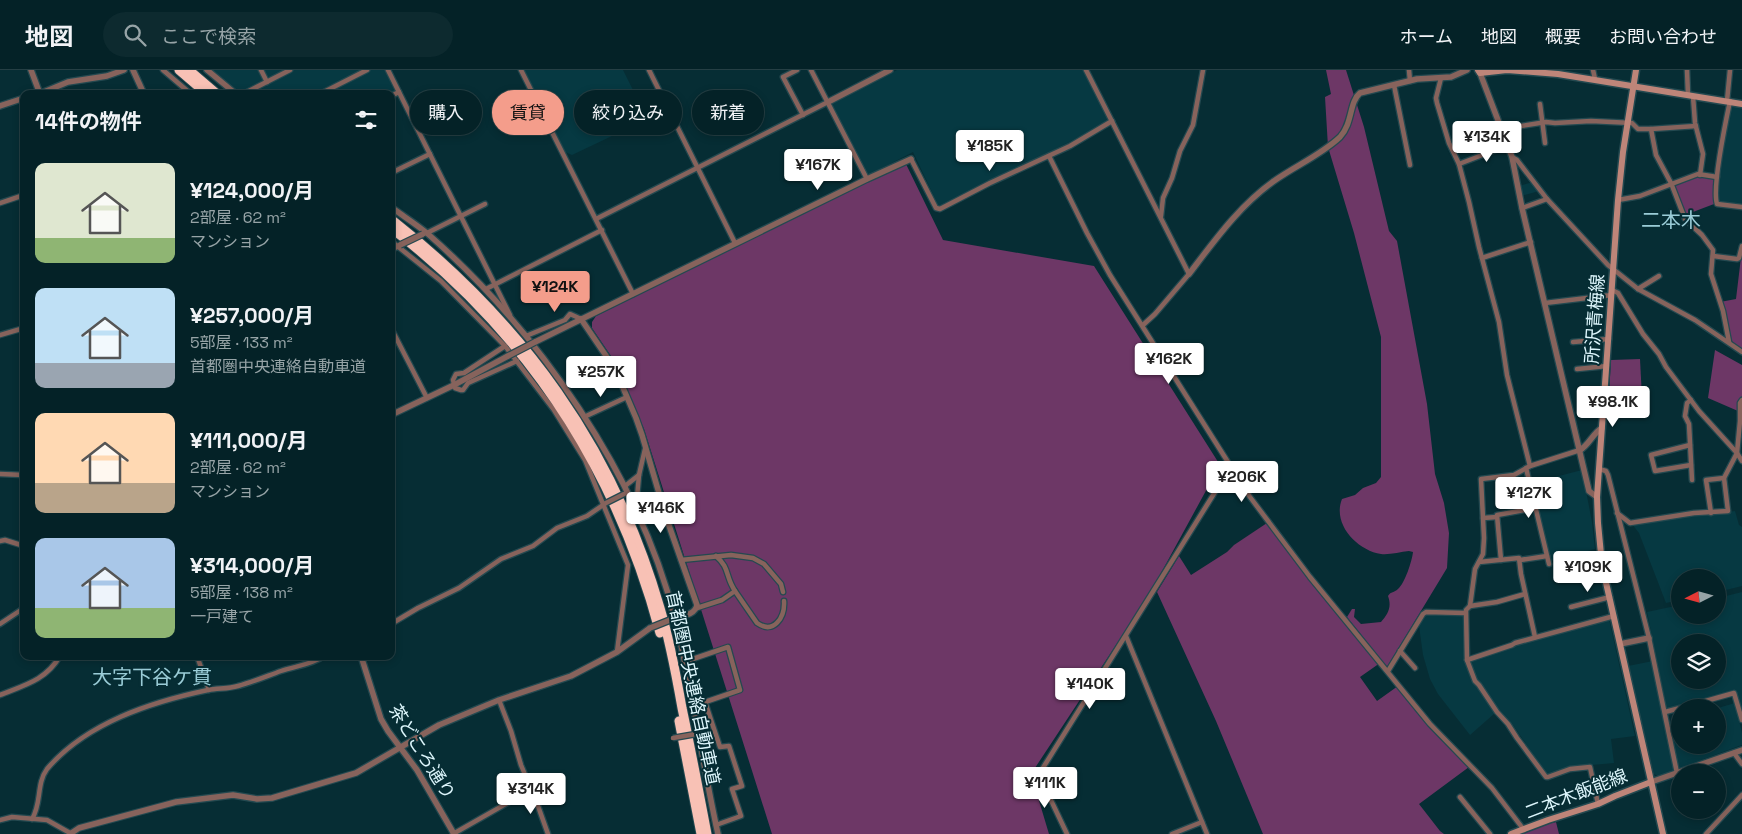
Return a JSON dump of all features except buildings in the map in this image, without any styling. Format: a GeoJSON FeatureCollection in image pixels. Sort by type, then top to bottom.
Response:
{"type":"FeatureCollection","features":[{"type":"Feature","properties":{"kind":"highway"},"geometry":{"type":"LineString","coordinates":[[179,70],[202,90]]}},
{"type":"Feature","properties":{"kind":"highway"},"geometry":{"type":"LineString","coordinates":[[189,70],[212,90]]}},
{"type":"Feature","properties":{"kind":"highway","name":"首都圏中央連絡自動車道"},"geometry":{"type":"LineString","coordinates":[[395,222],[453,271],[511,331],[568,407],[606,473],[636,536],[661,610],[673,660],[707,834]]}},
{"type":"Feature","properties":{"kind":"highway","name":"首都圏中央連絡自動車道"},"geometry":{"type":"LineString","coordinates":[[395,231],[449,275],[506,335],[548,389],[589,453],[627,532],[655,612],[667,662],[701,834]]}},
{"type":"Feature","properties":{"kind":"main road"},"geometry":{"type":"LineString","coordinates":[[1479,72],[1507,70],[1546,71],[1742,104]]}},
{"type":"Feature","properties":{"kind":"main road","name":"所沢青梅線"},"geometry":{"type":"LineString","coordinates":[[1636,70],[1618,200],[1597,497],[1600,545],[1610,597],[1663,834]]}},
{"type":"Feature","properties":{"kind":"main road","name":"二本木飯能線"},"geometry":{"type":"LineString","coordinates":[[1512,834],[1598,804],[1651,782]]}},
{"type":"Feature","properties":{"kind":"street"},"geometry":{"type":"LineString","coordinates":[[31,70],[38,90]]}},
{"type":"Feature","properties":{"kind":"street"},"geometry":{"type":"LineString","coordinates":[[49,90],[68,82],[108,76],[124,70]]}},
{"type":"Feature","properties":{"kind":"street"},"geometry":{"type":"LineString","coordinates":[[133,70],[142,90]]}},
{"type":"Feature","properties":{"kind":"street"},"geometry":{"type":"LineString","coordinates":[[163,70],[186,90]]}},
{"type":"Feature","properties":{"kind":"street"},"geometry":{"type":"LineString","coordinates":[[207,70],[231,90]]}},
{"type":"Feature","properties":{"kind":"street"},"geometry":{"type":"LineString","coordinates":[[262,70],[267,82]]}},
{"type":"Feature","properties":{"kind":"street"},"geometry":{"type":"LineString","coordinates":[[251,90],[290,70]]}},
{"type":"Feature","properties":{"kind":"street"},"geometry":{"type":"LineString","coordinates":[[328,90],[367,70]]}},
{"type":"Feature","properties":{"kind":"street"},"geometry":{"type":"LineString","coordinates":[[388,70],[512,320]]}},
{"type":"Feature","properties":{"kind":"street"},"geometry":{"type":"LineString","coordinates":[[521,70],[633,294]]}},
{"type":"Feature","properties":{"kind":"street"},"geometry":{"type":"LineString","coordinates":[[649,70],[735,243]]}},
{"type":"Feature","properties":{"kind":"street"},"geometry":{"type":"LineString","coordinates":[[797,70],[783,77],[802,115]]}},
{"type":"Feature","properties":{"kind":"street"},"geometry":{"type":"LineString","coordinates":[[811,70],[867,178]]}},
{"type":"Feature","properties":{"kind":"street"},"geometry":{"type":"LineString","coordinates":[[596,218],[890,70]]}},
{"type":"Feature","properties":{"kind":"street"},"geometry":{"type":"LineString","coordinates":[[1086,70],[1189,274]]}},
{"type":"Feature","properties":{"kind":"street"},"geometry":{"type":"LineString","coordinates":[[1161,218],[1163,198],[1172,178],[1180,151],[1193,125],[1203,70]]}},
{"type":"Feature","properties":{"kind":"street"},"geometry":{"type":"LineString","coordinates":[[1409,70],[1410,81]]}},
{"type":"Feature","properties":{"kind":"street"},"geometry":{"type":"LineString","coordinates":[[1143,325],[1155,314],[1189,274],[1229,221],[1242,208],[1273,182],[1341,136],[1350,121],[1356,96],[1360,93],[1424,78],[1458,75],[1467,70]]}},
{"type":"Feature","properties":{"kind":"street"},"geometry":{"type":"LineString","coordinates":[[1593,70],[1595,79]]}},
{"type":"Feature","properties":{"kind":"street"},"geometry":{"type":"LineString","coordinates":[[1687,70],[1690,95],[1703,154],[1700,175]]}},
{"type":"Feature","properties":{"kind":"street"},"geometry":{"type":"LineString","coordinates":[[1730,70],[1729,101],[1717,177],[1716,199],[1717,204],[1742,207]]}},
{"type":"Feature","properties":{"kind":"street"},"geometry":{"type":"LineString","coordinates":[[1479,72],[1512,157],[1522,208],[1589,491],[1597,497]]}},
{"type":"Feature","properties":{"kind":"street"},"geometry":{"type":"LineString","coordinates":[[1441,78],[1436,103],[1449,143],[1459,164],[1500,322],[1507,375],[1549,564]]}},
{"type":"Feature","properties":{"kind":"street"},"geometry":{"type":"LineString","coordinates":[[1394,85],[1410,165]]}},
{"type":"Feature","properties":{"kind":"street"},"geometry":{"type":"LineString","coordinates":[[0,106],[20,99]]}},
{"type":"Feature","properties":{"kind":"street"},"geometry":{"type":"LineString","coordinates":[[1540,104],[1545,143]]}},
{"type":"Feature","properties":{"kind":"street"},"geometry":{"type":"LineString","coordinates":[[1503,132],[1542,122],[1592,121],[1632,123],[1638,129],[1696,126]]}},
{"type":"Feature","properties":{"kind":"street"},"geometry":{"type":"LineString","coordinates":[[395,413],[454,385],[580,319],[911,158],[938,209],[1049,156],[1112,122]]}},
{"type":"Feature","properties":{"kind":"street"},"geometry":{"type":"LineString","coordinates":[[1651,128],[1656,155],[1671,183],[1685,219],[1702,235],[1713,250],[1711,274],[1723,311],[1729,342]]}},
{"type":"Feature","properties":{"kind":"street"},"geometry":{"type":"LineString","coordinates":[[1459,164],[1508,145]]}},
{"type":"Feature","properties":{"kind":"street"},"geometry":{"type":"LineString","coordinates":[[395,171],[430,154]]}},
{"type":"Feature","properties":{"kind":"street"},"geometry":{"type":"LineString","coordinates":[[1049,156],[1097,251],[1230,468],[1282,541],[1430,724],[1492,788],[1524,830]]}},
{"type":"Feature","properties":{"kind":"street"},"geometry":{"type":"LineString","coordinates":[[1512,157],[1517,160],[1547,199],[1608,265],[1638,289],[1695,320],[1742,352]]}},
{"type":"Feature","properties":{"kind":"street"},"geometry":{"type":"LineString","coordinates":[[1618,200],[1640,196],[1691,176],[1717,177]]}},
{"type":"Feature","properties":{"kind":"street"},"geometry":{"type":"LineString","coordinates":[[0,203],[20,196]]}},
{"type":"Feature","properties":{"kind":"street"},"geometry":{"type":"LineString","coordinates":[[1522,208],[1547,199]]}},
{"type":"Feature","properties":{"kind":"street"},"geometry":{"type":"LineString","coordinates":[[395,248],[485,204]]}},
{"type":"Feature","properties":{"kind":"street"},"geometry":{"type":"LineString","coordinates":[[395,210],[425,233],[486,290],[526,336],[584,417],[636,509],[659,569],[684,662],[718,834]]}},
{"type":"Feature","properties":{"kind":"street"},"geometry":{"type":"LineString","coordinates":[[486,290],[602,230]]}},
{"type":"Feature","properties":{"kind":"street"},"geometry":{"type":"LineString","coordinates":[[1482,258],[1531,242]]}},
{"type":"Feature","properties":{"kind":"street"},"geometry":{"type":"LineString","coordinates":[[395,244],[441,281],[505,346],[554,410],[580,452],[605,503],[628,565],[617,652]]}},
{"type":"Feature","properties":{"kind":"street"},"geometry":{"type":"LineString","coordinates":[[1713,256],[1737,259],[1739,258],[1742,246]]}},
{"type":"Feature","properties":{"kind":"street"},"geometry":{"type":"LineString","coordinates":[[1638,289],[1659,276]]}},
{"type":"Feature","properties":{"kind":"street"},"geometry":{"type":"LineString","coordinates":[[1545,303],[1618,293],[1642,334],[1691,400],[1742,461]]}},
{"type":"Feature","properties":{"kind":"street"},"geometry":{"type":"LineString","coordinates":[[526,336],[565,320],[570,314],[580,319],[615,369],[646,447],[654,479],[697,608]]}},
{"type":"Feature","properties":{"kind":"street"},"geometry":{"type":"LineString","coordinates":[[0,335],[20,329]]}},
{"type":"Feature","properties":{"kind":"street"},"geometry":{"type":"LineString","coordinates":[[395,336],[427,398]]}},
{"type":"Feature","properties":{"kind":"street"},"geometry":{"type":"LineString","coordinates":[[1573,342],[1609,338]]}},
{"type":"Feature","properties":{"kind":"street"},"geometry":{"type":"LineString","coordinates":[[505,346],[464,373],[456,374],[453,380],[454,385],[458,389],[463,390],[468,382],[517,361]]}},
{"type":"Feature","properties":{"kind":"street"},"geometry":{"type":"LineString","coordinates":[[1577,369],[1607,366]]}},
{"type":"Feature","properties":{"kind":"street"},"geometry":{"type":"LineString","coordinates":[[584,417],[627,397]]}},
{"type":"Feature","properties":{"kind":"street"},"geometry":{"type":"LineString","coordinates":[[1691,400],[1686,403],[1686,416],[1689,424],[1692,480]]}},
{"type":"Feature","properties":{"kind":"street"},"geometry":{"type":"LineString","coordinates":[[1617,513],[1630,523],[1694,513],[1728,511],[1724,478],[1737,453],[1740,403],[1742,400]]}},
{"type":"Feature","properties":{"kind":"street"},"geometry":{"type":"LineString","coordinates":[[1598,804],[1590,766],[1570,769],[1546,777],[1475,681],[1467,660],[1465,613],[1470,606],[1476,569],[1482,554],[1484,538],[1481,479],[1514,475],[1528,467],[1580,450],[1602,428]]}},
{"type":"Feature","properties":{"kind":"street"},"geometry":{"type":"LineString","coordinates":[[1690,445],[1650,455],[1655,471],[1691,465]]}},
{"type":"Feature","properties":{"kind":"street"},"geometry":{"type":"LineString","coordinates":[[636,509],[638,475],[646,447]]}},
{"type":"Feature","properties":{"kind":"street"},"geometry":{"type":"LineString","coordinates":[[1067,834],[1040,775],[1041,771],[1230,468]]}},
{"type":"Feature","properties":{"kind":"street"},"geometry":{"type":"LineString","coordinates":[[1600,469],[1608,474],[1649,638],[1675,764]]}},
{"type":"Feature","properties":{"kind":"street"},"geometry":{"type":"LineString","coordinates":[[0,474],[20,475]]}},
{"type":"Feature","properties":{"kind":"street"},"geometry":{"type":"LineString","coordinates":[[395,622],[418,608],[460,588],[502,559],[533,546],[557,528],[587,516],[626,490],[638,475]]}},
{"type":"Feature","properties":{"kind":"street"},"geometry":{"type":"LineString","coordinates":[[1711,513],[1706,480],[1724,478]]}},
{"type":"Feature","properties":{"kind":"street"},"geometry":{"type":"LineString","coordinates":[[1483,518],[1497,517],[1536,508]]}},
{"type":"Feature","properties":{"kind":"street"},"geometry":{"type":"LineString","coordinates":[[1497,517],[1501,560]]}},
{"type":"Feature","properties":{"kind":"street"},"geometry":{"type":"LineString","coordinates":[[0,541],[5,540],[20,545]]}},
{"type":"Feature","properties":{"kind":"street"},"geometry":{"type":"LineString","coordinates":[[681,560],[731,555],[748,556],[760,560],[781,584],[783,592]]}},
{"type":"Feature","properties":{"kind":"street"},"geometry":{"type":"LineString","coordinates":[[731,555],[726,565],[729,582],[757,623],[770,627],[778,622],[784,610],[784,601]]}},
{"type":"Feature","properties":{"kind":"street"},"geometry":{"type":"LineString","coordinates":[[716,556],[726,565]]}},
{"type":"Feature","properties":{"kind":"street"},"geometry":{"type":"LineString","coordinates":[[1479,562],[1519,558],[1520,560],[1547,556]]}},
{"type":"Feature","properties":{"kind":"street"},"geometry":{"type":"LineString","coordinates":[[1520,560],[1534,637]]}},
{"type":"Feature","properties":{"kind":"street"},"geometry":{"type":"LineString","coordinates":[[0,820],[12,817],[52,821],[70,834],[79,828],[176,802],[233,795],[257,799],[276,797],[356,773],[439,725],[499,700],[571,676],[617,652],[650,628],[693,612],[697,608],[722,600],[735,591]]}},
{"type":"Feature","properties":{"kind":"street"},"geometry":{"type":"LineString","coordinates":[[1470,606],[1497,602],[1525,594]]}},
{"type":"Feature","properties":{"kind":"street"},"geometry":{"type":"LineString","coordinates":[[1571,607],[1610,597]]}},
{"type":"Feature","properties":{"kind":"street"},"geometry":{"type":"LineString","coordinates":[[0,624],[20,611]]}},
{"type":"Feature","properties":{"kind":"street"},"geometry":{"type":"LineString","coordinates":[[1388,671],[1423,614],[1426,612],[1465,613]]}},
{"type":"Feature","properties":{"kind":"street"},"geometry":{"type":"LineString","coordinates":[[1467,660],[1534,637],[1614,616]]}},
{"type":"Feature","properties":{"kind":"street"},"geometry":{"type":"LineString","coordinates":[[1126,636],[1206,834]]}},
{"type":"Feature","properties":{"kind":"street"},"geometry":{"type":"LineString","coordinates":[[1620,644],[1649,638]]}},
{"type":"Feature","properties":{"kind":"street"},"geometry":{"type":"LineString","coordinates":[[684,662],[728,647],[740,690],[705,702],[720,747],[728,746],[742,786],[732,788],[741,816],[716,825]]}},
{"type":"Feature","properties":{"kind":"street"},"geometry":{"type":"LineString","coordinates":[[1400,652],[1415,668]]}},
{"type":"Feature","properties":{"kind":"street"},"geometry":{"type":"LineString","coordinates":[[0,695],[47,674],[58,660]]}},
{"type":"Feature","properties":{"kind":"street"},"geometry":{"type":"LineString","coordinates":[[198,660],[209,690]]}},
{"type":"Feature","properties":{"kind":"street"},"geometry":{"type":"LineString","coordinates":[[32,819],[37,811],[43,776],[80,739],[126,714],[209,690],[236,687],[317,660]]}},
{"type":"Feature","properties":{"kind":"street","name":"茶どころ通り"},"geometry":{"type":"LineString","coordinates":[[362,660],[381,719],[426,784],[453,834]]}},
{"type":"Feature","properties":{"kind":"street"},"geometry":{"type":"LineString","coordinates":[[1710,699],[1734,692],[1742,720]]}},
{"type":"Feature","properties":{"kind":"street"},"geometry":{"type":"LineString","coordinates":[[499,700],[521,765],[548,834]]}},
{"type":"Feature","properties":{"kind":"street"},"geometry":{"type":"LineString","coordinates":[[1665,712],[1671,710]]}},
{"type":"Feature","properties":{"kind":"street"},"geometry":{"type":"LineString","coordinates":[[673,738],[697,734]]}},
{"type":"Feature","properties":{"kind":"street"},"geometry":{"type":"LineString","coordinates":[[1701,764],[1742,750]]}},
{"type":"Feature","properties":{"kind":"street"},"geometry":{"type":"LineString","coordinates":[[1734,752],[1742,764]]}},
{"type":"Feature","properties":{"kind":"street"},"geometry":{"type":"LineString","coordinates":[[1651,782],[1671,775]]}},
{"type":"Feature","properties":{"kind":"street"},"geometry":{"type":"LineString","coordinates":[[453,834],[532,790]]}},
{"type":"Feature","properties":{"kind":"street"},"geometry":{"type":"LineString","coordinates":[[1706,834],[1742,796]]}},
{"type":"Feature","properties":{"kind":"street"},"geometry":{"type":"LineString","coordinates":[[1460,797],[1490,834]]}},
{"type":"Feature","properties":{"kind":"street"},"geometry":{"type":"LineString","coordinates":[[1172,834],[1202,822]]}},
{"type":"Feature","properties":{"kind":"shaded area"},"geometry":{"type":"Polygon","coordinates":[[[210,70],[385,70],[394,90],[234,90],[210,70]]]}},
{"type":"Feature","properties":{"kind":"shaded area"},"geometry":{"type":"Polygon","coordinates":[[[524,70],[623,70],[633,90],[574,90],[574,135],[614,135],[572,155],[565,152],[556,135],[564,135],[564,90],[534,90],[524,70]]]}},
{"type":"Feature","properties":{"kind":"shaded area"},"geometry":{"type":"Polygon","coordinates":[[[897,70],[1084,70],[1110,122],[941,206],[938,205],[913,152],[867,176],[832,107],[833,102],[897,70]]]}},
{"type":"Feature","properties":{"kind":"shaded area"},"geometry":{"type":"Polygon","coordinates":[[[1326,70],[1346,70],[1364,127],[1389,231],[1397,241],[1427,404],[1435,474],[1444,503],[1449,533],[1447,568],[1387,667],[1347,617],[1352,609],[1355,609],[1354,617],[1361,624],[1381,622],[1389,610],[1388,596],[1398,589],[1403,582],[1410,566],[1413,552],[1381,554],[1372,552],[1355,541],[1340,518],[1342,499],[1355,495],[1363,488],[1376,483],[1381,477],[1381,337],[1354,233],[1328,147],[1325,97],[1331,94],[1326,70]]]}},
{"type":"Feature","properties":{"kind":"shaded area"},"geometry":{"type":"Polygon","coordinates":[[[1731,104],[1742,107],[1742,206],[1719,203],[1717,201],[1731,104]]]}},
{"type":"Feature","properties":{"kind":"shaded area"},"geometry":{"type":"Polygon","coordinates":[[[905,162],[943,240],[1094,266],[1220,465],[1149,595],[1031,774],[1049,834],[772,834],[644,429],[615,362],[592,328],[592,322],[596,316],[905,162]]]}},
{"type":"Feature","properties":{"kind":"shaded area"},"geometry":{"type":"Polygon","coordinates":[[[1698,176],[1716,179],[1714,204],[1685,215],[1674,186],[1698,176]]]}},
{"type":"Feature","properties":{"kind":"shaded area"},"geometry":{"type":"Polygon","coordinates":[[[1533,182],[1539,191],[1521,196],[1519,186],[1533,182]]]}},
{"type":"Feature","properties":{"kind":"shaded area"},"geometry":{"type":"Polygon","coordinates":[[[1742,249],[1742,349],[1731,341],[1720,302],[1736,299],[1742,249]]]}},
{"type":"Feature","properties":{"kind":"shaded area"},"geometry":{"type":"Polygon","coordinates":[[[1715,350],[1742,365],[1742,398],[1737,403],[1738,411],[1708,398],[1715,350]]]}},
{"type":"Feature","properties":{"kind":"shaded area"},"geometry":{"type":"Polygon","coordinates":[[[1640,359],[1642,398],[1609,395],[1611,360],[1640,359]]]}},
{"type":"Feature","properties":{"kind":"shaded area"},"geometry":{"type":"Polygon","coordinates":[[[1582,470],[1595,549],[1551,561],[1532,483],[1582,470]]]}},
{"type":"Feature","properties":{"kind":"shaded area"},"geometry":{"type":"Polygon","coordinates":[[[1735,511],[1739,525],[1742,527],[1742,586],[1726,590],[1726,569],[1671,569],[1671,602],[1666,603],[1639,533],[1632,524],[1735,511]]]}},
{"type":"Feature","properties":{"kind":"shaded area"},"geometry":{"type":"Polygon","coordinates":[[[1267,523],[1380,663],[1360,677],[1377,701],[1398,686],[1469,767],[1419,804],[1444,834],[1263,834],[1216,721],[1157,592],[1179,556],[1191,575],[1267,523]]]}},
{"type":"Feature","properties":{"kind":"shaded area"},"geometry":{"type":"Polygon","coordinates":[[[1742,592],[1742,714],[1735,690],[1703,699],[1671,699],[1671,708],[1667,709],[1647,612],[1671,607],[1671,624],[1726,624],[1726,596],[1742,592]]]}},
{"type":"Feature","properties":{"kind":"shaded area"},"geometry":{"type":"Polygon","coordinates":[[[1428,613],[1462,614],[1464,617],[1466,660],[1473,682],[1495,713],[1470,735],[1438,694],[1430,679],[1423,655],[1419,626],[1428,613]]]}},
{"type":"Feature","properties":{"kind":"shaded area"},"geometry":{"type":"Polygon","coordinates":[[[1609,619],[1635,736],[1611,739],[1614,763],[1569,767],[1547,775],[1513,725],[1499,712],[1473,673],[1470,661],[1516,644],[1609,619]]]}},
{"type":"Feature","properties":{"kind":"shaded area"},"geometry":{"type":"Polygon","coordinates":[[[1653,661],[1665,723],[1671,721],[1671,754],[1718,754],[1691,764],[1671,764],[1671,771],[1658,776],[1654,774],[1628,666],[1653,661]]]}},
{"type":"Feature","properties":{"kind":"shaded area"},"geometry":{"type":"Polygon","coordinates":[[[1735,703],[1742,733],[1742,745],[1726,751],[1726,706],[1735,703]]]}},
{"type":"Feature","properties":{"kind":"shaded area"},"geometry":{"type":"Polygon","coordinates":[[[1551,822],[1556,822],[1559,834],[1519,834],[1551,822]]]}},
{"type":"Feature","properties":{"kind":"district","name":"二本木"},"geometry":{"type":"Point","coordinates":[1671,220]}},
{"type":"Feature","properties":{"kind":"district","name":"大字下谷ケ貫"},"geometry":{"type":"Point","coordinates":[152,677]}}]}
